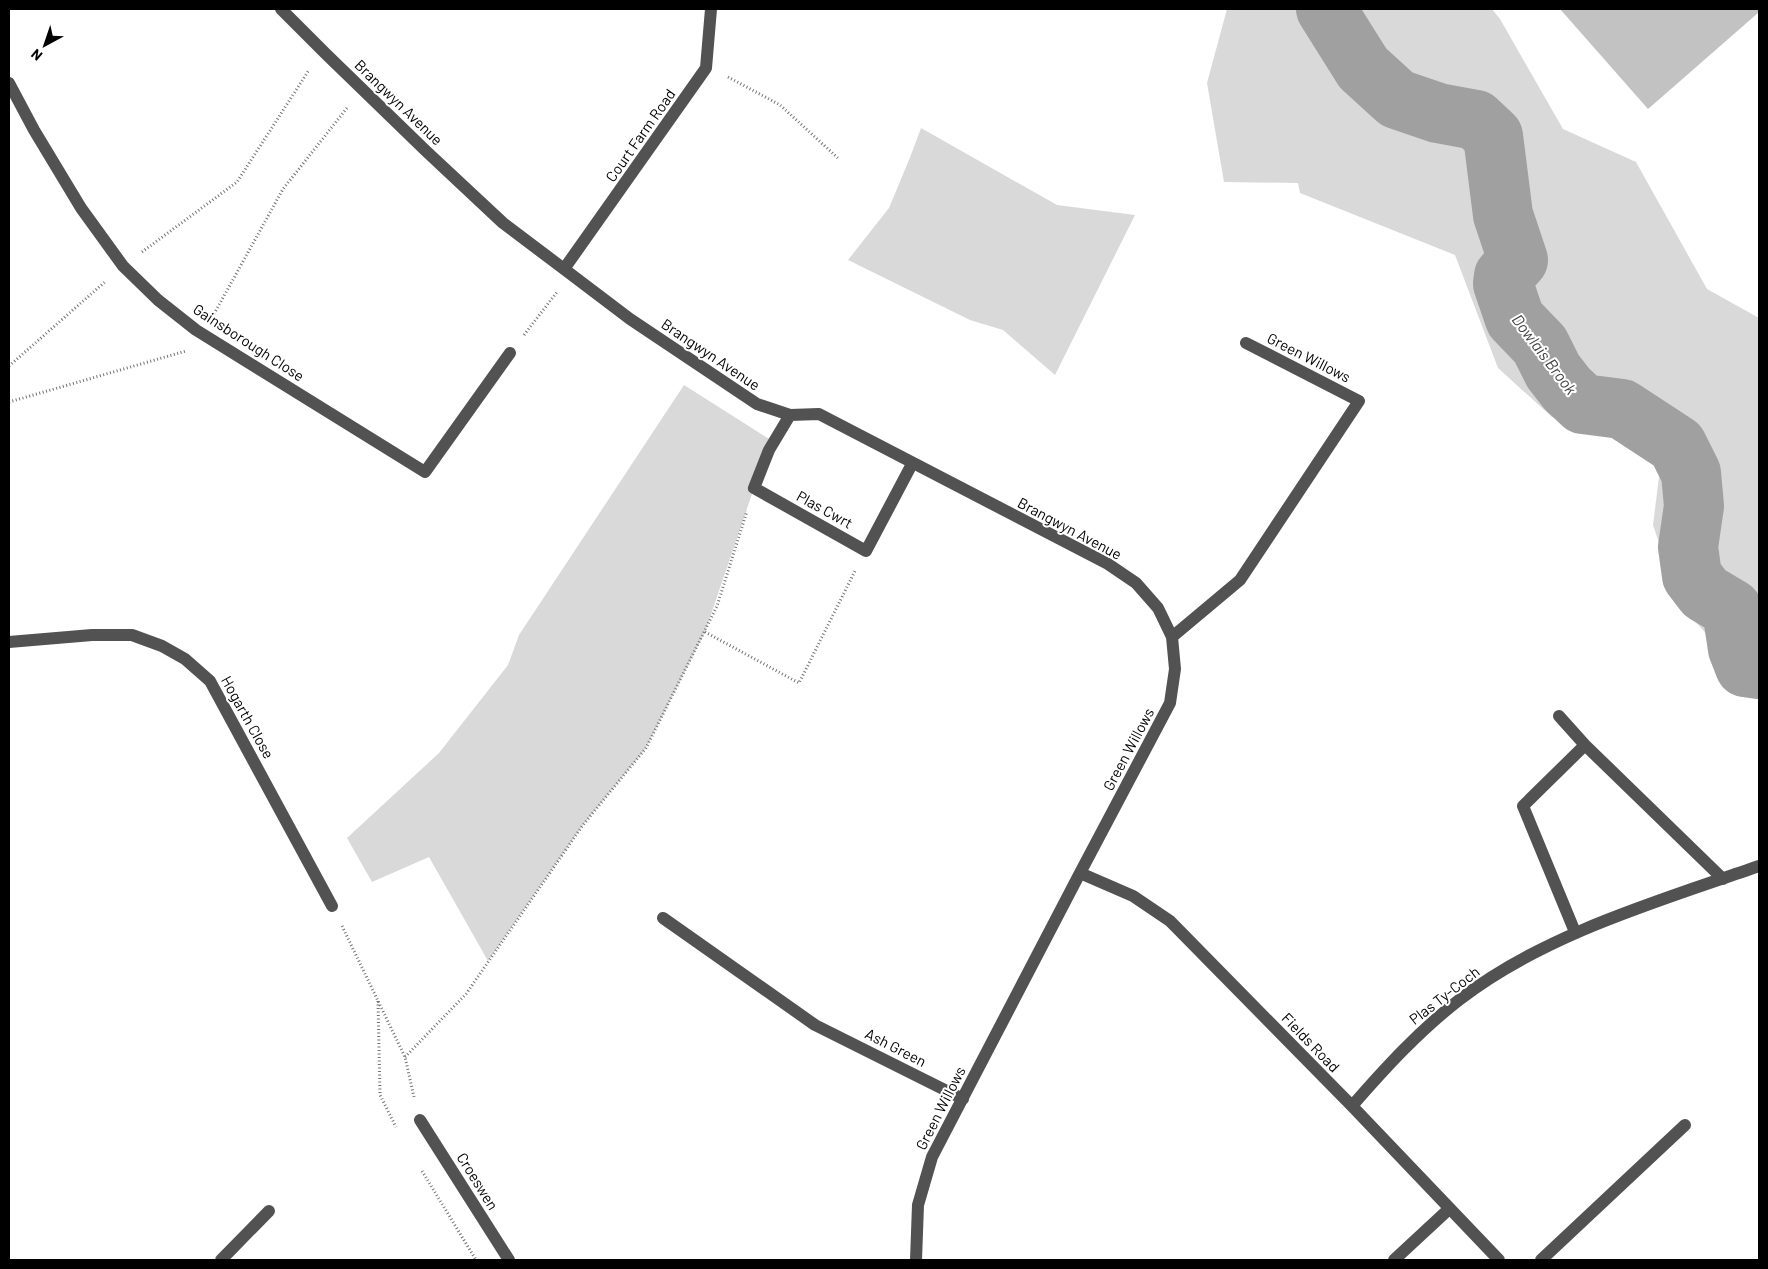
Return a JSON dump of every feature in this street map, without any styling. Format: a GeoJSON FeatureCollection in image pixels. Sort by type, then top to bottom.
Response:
{"type":"FeatureCollection","features":[{"type":"Feature","properties":{"kind":"street","name":"Brangwyn Avenue"},"geometry":{"type":"LineString","coordinates":[[281,9],[362,89],[504,222],[630,319],[758,404],[790,415],[819,414],[912,464],[1108,564],[1136,583],[1158,608],[1172,637]]}},
{"type":"Feature","properties":{"kind":"street"},"geometry":{"type":"LineString","coordinates":[[706,68],[711,9]]}},
{"type":"Feature","properties":{"kind":"street","name":"Court Farm Road"},"geometry":{"type":"LineString","coordinates":[[567,272],[706,68]]}},
{"type":"Feature","properties":{"kind":"street","name":"Gainsborough Close"},"geometry":{"type":"LineString","coordinates":[[9,83],[34,130],[81,208],[123,266],[158,300],[202,334],[425,472],[510,353]]}},
{"type":"Feature","properties":{"kind":"street","name":"Green Willows"},"geometry":{"type":"LineString","coordinates":[[916,1260],[918,1205],[932,1157],[1170,703],[1175,669],[1172,637],[1240,580],[1359,401],[1246,343]]}},
{"type":"Feature","properties":{"kind":"street"},"geometry":{"type":"LineString","coordinates":[[754,488],[769,450],[790,415]]}},
{"type":"Feature","properties":{"kind":"street"},"geometry":{"type":"LineString","coordinates":[[866,551],[912,464]]}},
{"type":"Feature","properties":{"kind":"street","name":"Plas Cwrt"},"geometry":{"type":"LineString","coordinates":[[754,488],[866,551]]}},
{"type":"Feature","properties":{"kind":"street","name":"Hogarth Close"},"geometry":{"type":"LineString","coordinates":[[9,642],[92,635],[132,635],[162,646],[186,659],[210,681],[332,906]]}},
{"type":"Feature","properties":{"kind":"street"},"geometry":{"type":"LineString","coordinates":[[1559,716],[1585,745],[1723,879]]}},
{"type":"Feature","properties":{"kind":"street"},"geometry":{"type":"LineString","coordinates":[[1575,932],[1522,806],[1585,745]]}},
{"type":"Feature","properties":{"kind":"street","name":"Plas Ty-Coch"},"geometry":{"type":"LineString","coordinates":[[1352,1106],[1390,1062],[1425,1028],[1461,999],[1504,969],[1575,932],[1759,866]]}},
{"type":"Feature","properties":{"kind":"street","name":"Fields Road"},"geometry":{"type":"LineString","coordinates":[[1080,873],[1132,896],[1170,921],[1352,1106],[1499,1260]]}},
{"type":"Feature","properties":{"kind":"street","name":"Ash Green"},"geometry":{"type":"LineString","coordinates":[[663,918],[815,1025],[963,1099]]}},
{"type":"Feature","properties":{"kind":"street","name":"Croeswen"},"geometry":{"type":"LineString","coordinates":[[420,1120],[508,1260]]}},
{"type":"Feature","properties":{"kind":"street"},"geometry":{"type":"LineString","coordinates":[[1542,1260],[1685,1126]]}},
{"type":"Feature","properties":{"kind":"street"},"geometry":{"type":"LineString","coordinates":[[1394,1260],[1449,1209]]}},
{"type":"Feature","properties":{"kind":"street"},"geometry":{"type":"LineString","coordinates":[[221,1260],[269,1211]]}},
{"type":"Feature","properties":{"kind":"path"},"geometry":{"type":"LineString","coordinates":[[9,366],[123,266],[237,182],[322,50]]}},
{"type":"Feature","properties":{"kind":"path"},"geometry":{"type":"LineString","coordinates":[[706,68],[716,71],[780,106],[839,159]]}},
{"type":"Feature","properties":{"kind":"path"},"geometry":{"type":"LineString","coordinates":[[202,334],[283,189],[362,89]]}},
{"type":"Feature","properties":{"kind":"path"},"geometry":{"type":"LineString","coordinates":[[510,353],[567,272]]}},
{"type":"Feature","properties":{"kind":"path"},"geometry":{"type":"LineString","coordinates":[[9,402],[216,343]]}},
{"type":"Feature","properties":{"kind":"path"},"geometry":{"type":"LineString","coordinates":[[405,1057],[466,994],[583,825],[646,748],[717,606],[754,488]]}},
{"type":"Feature","properties":{"kind":"path"},"geometry":{"type":"LineString","coordinates":[[705,632],[798,683],[866,551]]}},
{"type":"Feature","properties":{"kind":"path"},"geometry":{"type":"LineString","coordinates":[[332,906],[405,1057],[420,1120]]}},
{"type":"Feature","properties":{"kind":"shaded area"},"geometry":{"type":"Polygon","coordinates":[[[1227,9],[1492,9],[1500,19],[1563,129],[1636,162],[1707,289],[1759,318],[1759,673],[1722,651],[1680,605],[1653,525],[1662,453],[1604,417],[1552,417],[1498,368],[1455,255],[1300,193],[1298,183],[1224,182],[1207,83],[1227,9]]]}},
{"type":"Feature","properties":{"kind":"shaded area"},"geometry":{"type":"Polygon","coordinates":[[[921,128],[1057,205],[1135,215],[1055,375],[1003,330],[970,320],[848,260],[889,208],[921,128]]]}},
{"type":"Feature","properties":{"kind":"shaded area"},"geometry":{"type":"Polygon","coordinates":[[[684,385],[774,442],[754,488],[705,632],[646,748],[583,825],[488,961],[429,857],[372,882],[347,838],[439,753],[508,665],[519,635],[684,385]]]}},
{"type":"Feature","properties":{"kind":"building"},"geometry":{"type":"Polygon","coordinates":[[[1560,9],[1759,9],[1759,12],[1648,109],[1560,9]]]}},
{"type":"Feature","properties":{"kind":"waterway","name":"Dowlais Brook"},"geometry":{"type":"LineString","coordinates":[[1326,9],[1363,68],[1397,99],[1438,113],[1476,120],[1493,136],[1503,215],[1518,260],[1504,276],[1503,284],[1515,319],[1540,345],[1553,371],[1567,389],[1583,404],[1622,409],[1677,445],[1691,473],[1694,506],[1688,547],[1692,576],[1705,593],[1732,609],[1738,649],[1745,667],[1759,669]]}}]}
